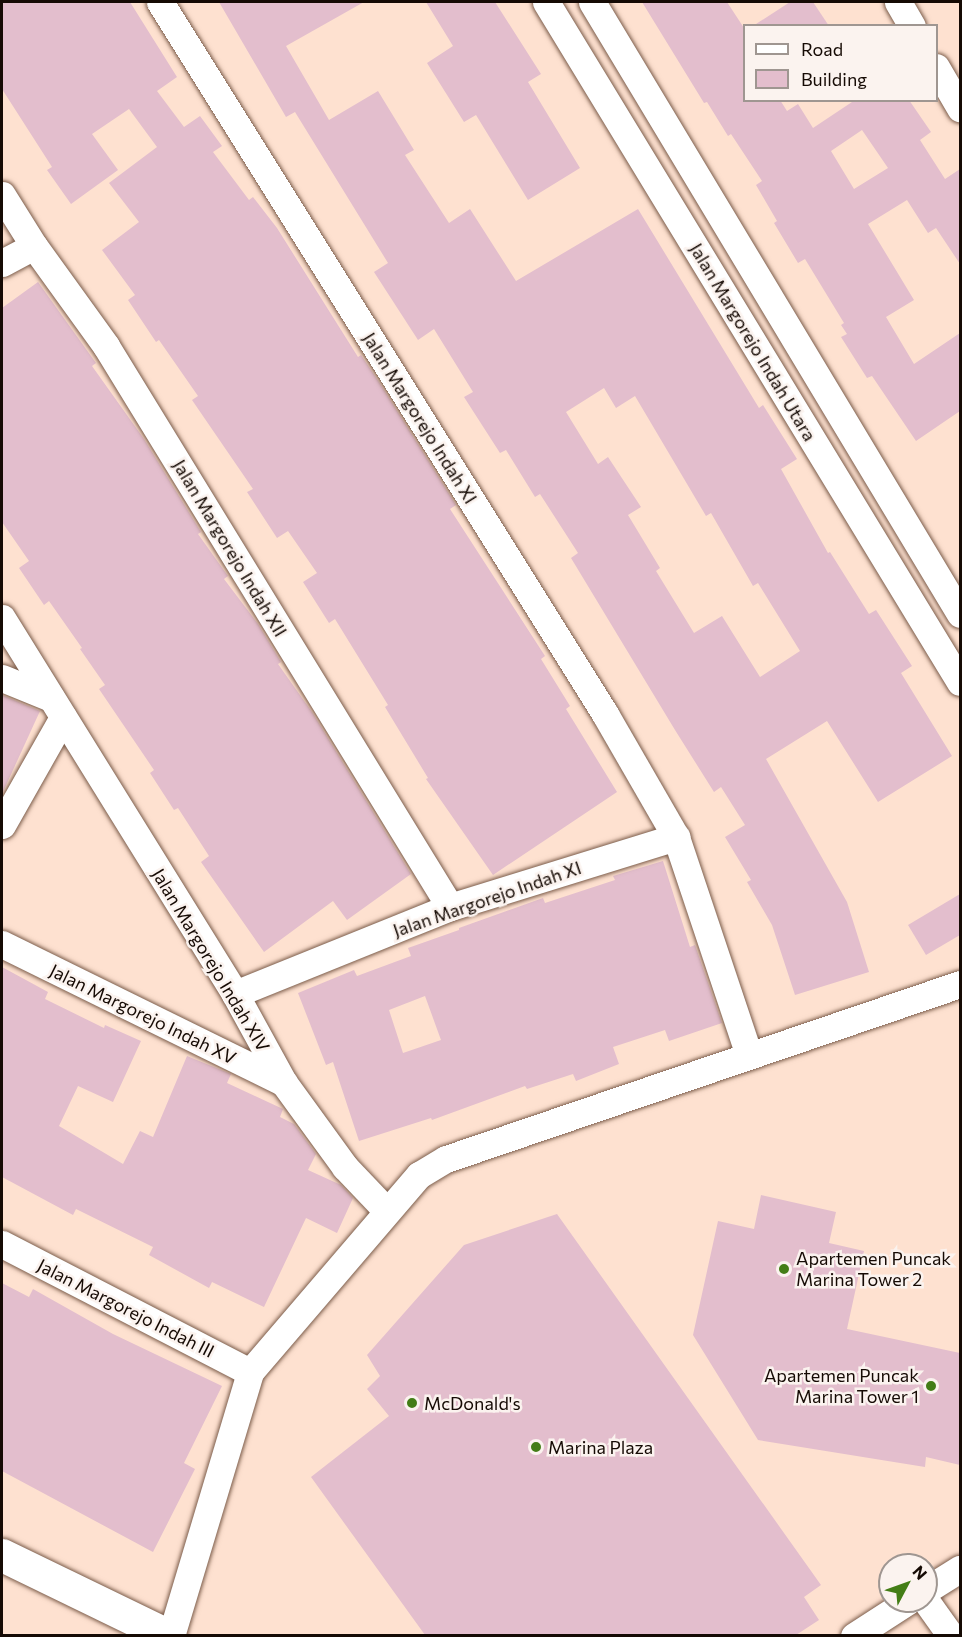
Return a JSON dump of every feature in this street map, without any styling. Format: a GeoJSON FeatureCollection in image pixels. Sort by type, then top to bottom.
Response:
{"type":"FeatureCollection","features":[{"type":"Feature","properties":{"kind":"main road"},"geometry":{"type":"LineString","coordinates":[[2,1555],[170,1635]]}},
{"type":"Feature","properties":{"kind":"street","name":"Jalan Margorejo Indah XI"},"geometry":{"type":"LineString","coordinates":[[160,2],[605,714],[676,837],[749,1055]]}},
{"type":"Feature","properties":{"kind":"street","name":"Jalan Margorejo Indah Utara"},"geometry":{"type":"LineString","coordinates":[[546,2],[960,682]]}},
{"type":"Feature","properties":{"kind":"street"},"geometry":{"type":"LineString","coordinates":[[592,2],[960,614]]}},
{"type":"Feature","properties":{"kind":"street"},"geometry":{"type":"LineString","coordinates":[[898,2],[911,24]]}},
{"type":"Feature","properties":{"kind":"street"},"geometry":{"type":"LineString","coordinates":[[938,70],[960,108]]}},
{"type":"Feature","properties":{"kind":"street","name":"Jalan Margorejo Indah XII"},"geometry":{"type":"LineString","coordinates":[[2,195],[34,246],[106,346],[450,908]]}},
{"type":"Feature","properties":{"kind":"street"},"geometry":{"type":"LineString","coordinates":[[2,263],[34,246]]}},
{"type":"Feature","properties":{"kind":"street","name":"Jalan Margorejo Indah XIV"},"geometry":{"type":"LineString","coordinates":[[2,618],[235,994],[284,1083],[345,1167],[386,1210]]}},
{"type":"Feature","properties":{"kind":"street"},"geometry":{"type":"LineString","coordinates":[[2,678],[57,708],[2,825]]}},
{"type":"Feature","properties":{"kind":"street","name":"Jalan Margorejo Indah XI"},"geometry":{"type":"LineString","coordinates":[[235,994],[450,908],[676,837]]}},
{"type":"Feature","properties":{"kind":"street","name":"Jalan Margorejo Indah XV"},"geometry":{"type":"LineString","coordinates":[[2,944],[284,1083]]}},
{"type":"Feature","properties":{"kind":"street"},"geometry":{"type":"LineString","coordinates":[[170,1635],[250,1372],[386,1210],[419,1175],[446,1159],[960,984]]}},
{"type":"Feature","properties":{"kind":"street","name":"Jalan Margorejo Indah III"},"geometry":{"type":"LineString","coordinates":[[2,1244],[250,1372]]}},
{"type":"Feature","properties":{"kind":"street"},"geometry":{"type":"LineString","coordinates":[[938,1583],[960,1569]]}},
{"type":"Feature","properties":{"kind":"street"},"geometry":{"type":"LineString","coordinates":[[855,1635],[889,1613]]}},
{"type":"Feature","properties":{"kind":"street"},"geometry":{"type":"LineString","coordinates":[[935,1613],[951,1635]]}},
{"type":"Feature","properties":{"kind":"building"},"geometry":{"type":"Polygon","coordinates":[[[2,2],[130,2],[177,77],[157,91],[184,127],[200,116],[222,146],[213,152],[249,200],[253,197],[277,228],[358,357],[361,355],[379,382],[456,505],[450,509],[545,656],[541,659],[570,706],[566,709],[617,792],[493,875],[426,779],[428,778],[385,707],[388,705],[335,619],[329,623],[303,582],[317,573],[288,531],[277,538],[247,492],[253,489],[192,400],[198,396],[159,340],[156,342],[128,300],[135,295],[102,250],[139,222],[109,183],[157,147],[129,109],[92,134],[118,170],[71,204],[47,170],[52,167],[2,89],[2,2]]]}},
{"type":"Feature","properties":{"kind":"building"},"geometry":{"type":"Polygon","coordinates":[[[219,2],[364,2],[286,46],[329,120],[378,91],[414,150],[405,155],[449,223],[470,209],[516,281],[638,209],[759,408],[763,405],[797,459],[781,469],[828,553],[830,552],[869,614],[876,610],[912,666],[901,673],[952,756],[878,802],[827,721],[766,759],[847,902],[869,972],[795,995],[772,925],[747,882],[751,880],[725,837],[745,825],[721,787],[714,792],[675,730],[571,558],[578,553],[540,494],[535,497],[506,450],[500,453],[464,397],[473,392],[434,329],[418,340],[374,272],[388,263],[295,112],[286,117],[219,2]],[[604,388],[566,412],[598,464],[608,457],[641,507],[628,515],[660,568],[656,571],[694,633],[722,616],[760,677],[800,651],[758,583],[753,586],[711,513],[706,516],[635,396],[616,408],[604,388]]]}},
{"type":"Feature","properties":{"kind":"building"},"geometry":{"type":"Polygon","coordinates":[[[426,2],[495,2],[541,74],[528,82],[580,168],[528,200],[476,115],[464,122],[427,63],[453,46],[426,2]]]}},
{"type":"Feature","properties":{"kind":"building"},"geometry":{"type":"Polygon","coordinates":[[[642,2],[727,2],[743,26],[743,102],[781,102],[787,111],[798,104],[813,128],[852,102],[910,102],[931,132],[920,140],[945,179],[960,169],[960,264],[936,228],[928,233],[907,200],[868,224],[914,300],[886,317],[914,364],[960,333],[960,411],[916,441],[872,376],[867,378],[841,337],[847,334],[841,325],[844,323],[805,259],[798,263],[774,223],[777,221],[756,185],[762,181],[731,134],[728,136],[707,102],[704,103],[642,2]],[[862,130],[831,151],[854,189],[888,168],[862,130]]]}},
{"type":"Feature","properties":{"kind":"building"},"geometry":{"type":"Polygon","coordinates":[[[790,2],[813,2],[828,24],[756,24],[790,2]]]}},
{"type":"Feature","properties":{"kind":"building"},"geometry":{"type":"Polygon","coordinates":[[[38,282],[96,363],[92,366],[144,439],[201,532],[198,534],[228,576],[224,579],[258,624],[281,662],[278,664],[312,712],[411,874],[347,920],[333,901],[264,952],[201,862],[209,856],[178,808],[174,810],[150,773],[154,770],[99,689],[105,685],[80,649],[82,648],[49,601],[44,605],[19,568],[29,561],[2,522],[2,308],[38,282]]]}},
{"type":"Feature","properties":{"kind":"building"},"geometry":{"type":"Polygon","coordinates":[[[2,695],[40,711],[2,794],[2,695]]]}},
{"type":"Feature","properties":{"kind":"building"},"geometry":{"type":"Polygon","coordinates":[[[663,861],[690,947],[695,945],[722,1023],[669,1041],[665,1030],[613,1047],[619,1064],[576,1081],[573,1074],[527,1089],[525,1086],[432,1120],[431,1118],[359,1141],[333,1062],[326,1065],[298,993],[354,970],[357,976],[411,956],[408,948],[459,930],[459,928],[543,898],[545,903],[615,880],[613,876],[663,861]],[[425,996],[389,1010],[403,1053],[441,1040],[425,996]]]}},
{"type":"Feature","properties":{"kind":"building"},"geometry":{"type":"Polygon","coordinates":[[[960,894],[960,935],[926,955],[908,925],[960,894]]]}},
{"type":"Feature","properties":{"kind":"building"},"geometry":{"type":"Polygon","coordinates":[[[2,967],[48,992],[45,999],[104,1028],[105,1025],[141,1041],[113,1102],[78,1086],[59,1126],[123,1164],[140,1131],[153,1137],[187,1056],[231,1074],[227,1083],[283,1109],[280,1117],[294,1124],[316,1154],[308,1170],[341,1185],[353,1198],[337,1233],[306,1218],[264,1307],[212,1282],[209,1288],[149,1255],[153,1247],[76,1209],[73,1215],[2,1177],[2,967]]]}},
{"type":"Feature","properties":{"kind":"building"},"geometry":{"type":"Polygon","coordinates":[[[761,1195],[836,1212],[829,1243],[864,1251],[847,1329],[960,1353],[960,1465],[926,1457],[925,1467],[758,1440],[693,1335],[718,1221],[754,1229],[761,1195]]]}},
{"type":"Feature","properties":{"kind":"building","name":"Marina Plaza"},"geometry":{"type":"Polygon","coordinates":[[[557,1214],[821,1585],[804,1597],[819,1620],[796,1635],[425,1635],[311,1477],[389,1416],[367,1389],[380,1376],[367,1355],[464,1245],[557,1214]]]}},
{"type":"Feature","properties":{"kind":"building"},"geometry":{"type":"Polygon","coordinates":[[[2,1283],[29,1297],[33,1289],[113,1334],[222,1386],[184,1463],[195,1469],[153,1552],[2,1471],[2,1283]]]}},
{"type":"Feature","properties":{"kind":"place","name":"Apartemen Puncak Marina Tower 2"},"geometry":{"type":"Point","coordinates":[784,1269]}},
{"type":"Feature","properties":{"kind":"place","name":"Apartemen Puncak Marina Tower 1"},"geometry":{"type":"Point","coordinates":[931,1386]}},
{"type":"Feature","properties":{"kind":"place","name":"McDonald's"},"geometry":{"type":"Point","coordinates":[412,1403]}},
{"type":"Feature","properties":{"kind":"place","name":"Marina Plaza"},"geometry":{"type":"Point","coordinates":[536,1447]}}]}
